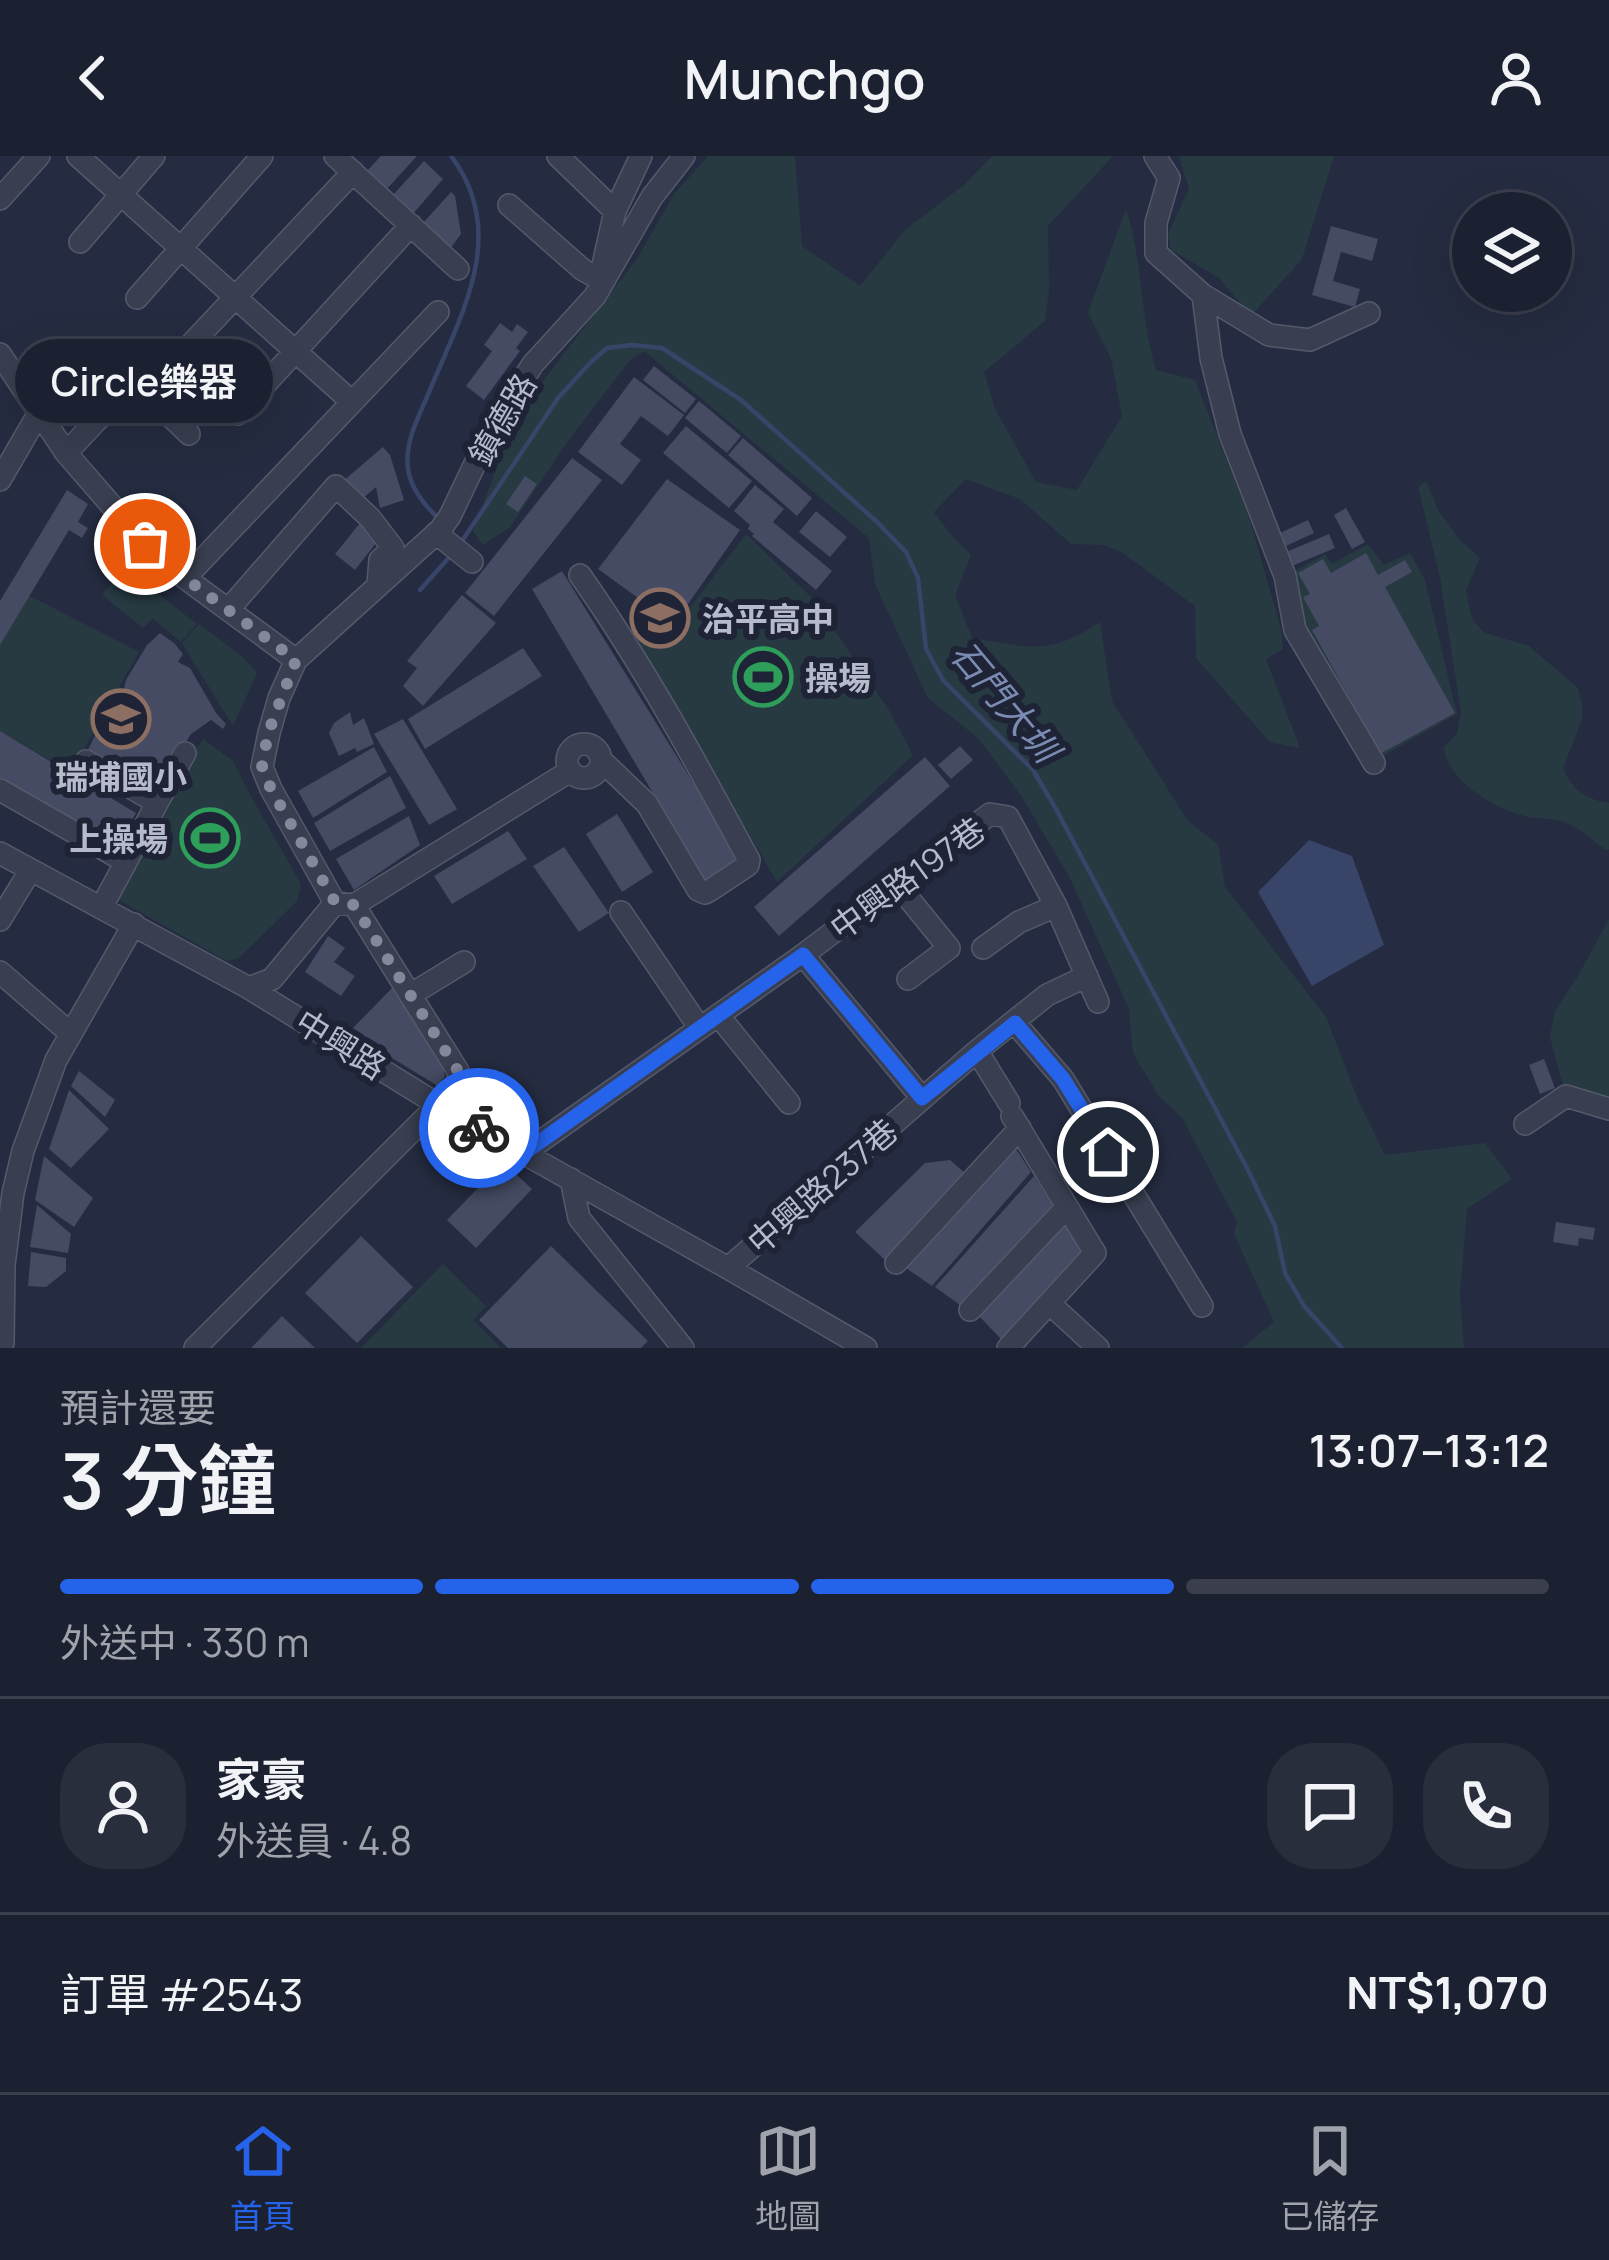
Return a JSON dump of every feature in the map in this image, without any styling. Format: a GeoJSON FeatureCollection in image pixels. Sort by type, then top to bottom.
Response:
{"type":"FeatureCollection","features":[{"type":"Feature","properties":{"kind":"street"},"geometry":{"type":"LineString","coordinates":[[0,199],[39,156]]}},
{"type":"Feature","properties":{"kind":"street"},"geometry":{"type":"LineString","coordinates":[[78,156],[352,402]]}},
{"type":"Feature","properties":{"kind":"street"},"geometry":{"type":"LineString","coordinates":[[80,242],[154,156]]}},
{"type":"Feature","properties":{"kind":"street"},"geometry":{"type":"LineString","coordinates":[[137,298],[262,156]]}},
{"type":"Feature","properties":{"kind":"street"},"geometry":{"type":"LineString","coordinates":[[335,156],[458,268]]}},
{"type":"Feature","properties":{"kind":"street"},"geometry":{"type":"LineString","coordinates":[[558,156],[615,211]]}},
{"type":"Feature","properties":{"kind":"street"},"geometry":{"type":"LineString","coordinates":[[597,287],[615,211],[641,156]]}},
{"type":"Feature","properties":{"kind":"street","name":"鎮德路"},"geometry":{"type":"LineString","coordinates":[[296,660],[379,584],[452,540],[493,426],[533,364],[597,287],[652,197],[684,156]]}},
{"type":"Feature","properties":{"kind":"street"},"geometry":{"type":"LineString","coordinates":[[1155,156],[1169,178],[1156,223],[1156,253],[1203,295],[1269,334],[1310,340],[1369,313]]}},
{"type":"Feature","properties":{"kind":"street"},"geometry":{"type":"LineString","coordinates":[[181,355],[353,172]]}},
{"type":"Feature","properties":{"kind":"street"},"geometry":{"type":"LineString","coordinates":[[509,205],[597,287]]}},
{"type":"Feature","properties":{"kind":"street"},"geometry":{"type":"LineString","coordinates":[[238,414],[411,225]]}},
{"type":"Feature","properties":{"kind":"street"},"geometry":{"type":"LineString","coordinates":[[1203,295],[1211,358],[1230,434],[1286,576],[1295,630],[1374,763]]}},
{"type":"Feature","properties":{"kind":"street"},"geometry":{"type":"LineString","coordinates":[[185,578],[438,312]]}},
{"type":"Feature","properties":{"kind":"street"},"geometry":{"type":"LineString","coordinates":[[0,354],[65,453],[136,534],[185,578],[296,660],[268,733],[262,767],[271,789],[345,904],[458,1071],[461,1118]]}},
{"type":"Feature","properties":{"kind":"street"},"geometry":{"type":"LineString","coordinates":[[65,453],[134,381],[189,434]]}},
{"type":"Feature","properties":{"kind":"street"},"geometry":{"type":"LineString","coordinates":[[0,480],[40,411]]}},
{"type":"Feature","properties":{"kind":"street"},"geometry":{"type":"LineString","coordinates":[[228,610],[337,486],[400,543],[380,560],[379,584]]}},
{"type":"Feature","properties":{"kind":"street"},"geometry":{"type":"LineString","coordinates":[[249,988],[272,979],[345,904],[570,771],[589,777],[601,760],[646,804],[698,890],[712,890],[748,865],[718,800],[674,724],[580,575]]}},
{"type":"Feature","properties":{"kind":"street"},"geometry":{"type":"LineString","coordinates":[[101,908],[185,753]]}},
{"type":"Feature","properties":{"kind":"street"},"geometry":{"type":"LineString","coordinates":[[86,761],[157,803]]}},
{"type":"Feature","properties":{"kind":"street"},"geometry":{"type":"LineString","coordinates":[[0,790],[126,862]]}},
{"type":"Feature","properties":{"kind":"street","name":"中興路197巷"},"geometry":{"type":"LineString","coordinates":[[524,1153],[803,955],[990,814],[1008,817],[1056,905],[1098,1002]]}},
{"type":"Feature","properties":{"kind":"street","name":"中興路"},"geometry":{"type":"LineString","coordinates":[[0,853],[249,988],[438,1105],[866,1348]]}},
{"type":"Feature","properties":{"kind":"street"},"geometry":{"type":"LineString","coordinates":[[0,920],[30,871]]}},
{"type":"Feature","properties":{"kind":"street"},"geometry":{"type":"LineString","coordinates":[[897,884],[949,948],[908,979]]}},
{"type":"Feature","properties":{"kind":"street"},"geometry":{"type":"LineString","coordinates":[[983,948],[1019,922],[1056,905]]}},
{"type":"Feature","properties":{"kind":"street"},"geometry":{"type":"LineString","coordinates":[[621,912],[708,1021],[789,1103]]}},
{"type":"Feature","properties":{"kind":"street"},"geometry":{"type":"LineString","coordinates":[[3,1342],[6,1193],[56,1060],[134,924]]}},
{"type":"Feature","properties":{"kind":"street"},"geometry":{"type":"LineString","coordinates":[[803,955],[922,1098]]}},
{"type":"Feature","properties":{"kind":"street"},"geometry":{"type":"LineString","coordinates":[[410,994],[464,962]]}},
{"type":"Feature","properties":{"kind":"street"},"geometry":{"type":"LineString","coordinates":[[0,972],[71,1034]]}},
{"type":"Feature","properties":{"kind":"street","name":"中興路237巷"},"geometry":{"type":"LineString","coordinates":[[728,1268],[977,1051],[1047,995],[1087,976]]}},
{"type":"Feature","properties":{"kind":"street"},"geometry":{"type":"LineString","coordinates":[[1015,1023],[1063,1079],[1202,1306]]}},
{"type":"Feature","properties":{"kind":"street"},"geometry":{"type":"LineString","coordinates":[[977,1051],[1095,1253],[1009,1348]]}},
{"type":"Feature","properties":{"kind":"street"},"geometry":{"type":"LineString","coordinates":[[1525,1124],[1566,1096],[1609,1109]]}},
{"type":"Feature","properties":{"kind":"street"},"geometry":{"type":"LineString","coordinates":[[195,1348],[438,1105]]}},
{"type":"Feature","properties":{"kind":"street"},"geometry":{"type":"LineString","coordinates":[[896,1263],[1014,1116]]}},
{"type":"Feature","properties":{"kind":"street"},"geometry":{"type":"LineString","coordinates":[[571,1179],[579,1218],[683,1348]]}},
{"type":"Feature","properties":{"kind":"street"},"geometry":{"type":"LineString","coordinates":[[970,1310],[1067,1207]]}},
{"type":"Feature","properties":{"kind":"street"},"geometry":{"type":"LineString","coordinates":[[1048,1303],[1098,1348]]}},
{"type":"Feature","properties":{"kind":"shaded area"},"geometry":{"type":"Polygon","coordinates":[[[708,156],[795,156],[802,246],[860,286],[906,229],[964,185],[992,156],[1113,156],[1048,226],[1045,321],[984,372],[995,409],[1036,482],[1077,490],[1122,416],[1111,358],[1088,313],[1126,209],[1156,370],[1195,380],[1249,517],[1281,629],[1283,649],[1266,659],[1300,748],[1270,742],[1196,658],[1195,606],[1123,553],[1104,545],[1071,544],[1020,499],[966,479],[934,512],[971,555],[955,595],[972,638],[1052,645],[1100,622],[1112,701],[1188,821],[1218,844],[1225,887],[1326,1017],[1385,1155],[1485,1143],[1512,1179],[1467,1209],[1460,1295],[1464,1348],[1242,1348],[1274,1322],[1234,1234],[1237,1222],[1183,1119],[1158,1095],[1133,1053],[1129,1009],[1070,878],[1022,797],[979,739],[928,698],[875,584],[869,538],[644,351],[631,359],[570,438],[510,527],[483,545],[473,531],[516,416],[637,259],[674,194],[708,156]]]}},
{"type":"Feature","properties":{"kind":"shaded area"},"geometry":{"type":"Polygon","coordinates":[[[1179,156],[1334,156],[1302,259],[1251,316],[1219,278],[1171,250],[1168,234],[1189,189],[1179,156]]]}},
{"type":"Feature","properties":{"kind":"shaded area"},"geometry":{"type":"Polygon","coordinates":[[[1426,481],[1439,512],[1480,558],[1466,590],[1475,623],[1485,633],[1529,646],[1578,688],[1582,720],[1563,768],[1581,792],[1609,803],[1609,849],[1567,823],[1517,814],[1489,801],[1464,783],[1447,760],[1444,747],[1457,734],[1461,713],[1440,577],[1418,487],[1426,481]]]}},
{"type":"Feature","properties":{"kind":"shaded area","name":"操場"},"geometry":{"type":"Polygon","coordinates":[[[746,534],[814,600],[890,712],[913,755],[777,882],[638,641],[676,626],[746,534]]]}},
{"type":"Feature","properties":{"kind":"shaded area"},"geometry":{"type":"Polygon","coordinates":[[[1368,544],[1384,565],[1410,553],[1425,580],[1457,714],[1379,758],[1305,627],[1293,572],[1325,554],[1332,564],[1368,544]]]}},
{"type":"Feature","properties":{"kind":"shaded area"},"geometry":{"type":"Polygon","coordinates":[[[124,567],[197,624],[181,642],[153,619],[143,628],[102,595],[124,567]]]}},
{"type":"Feature","properties":{"kind":"shaded area"},"geometry":{"type":"Polygon","coordinates":[[[28,595],[139,652],[71,772],[0,731],[0,645],[28,595]]]}},
{"type":"Feature","properties":{"kind":"shaded area"},"geometry":{"type":"Polygon","coordinates":[[[199,624],[257,673],[233,726],[182,643],[199,624]]]}},
{"type":"Feature","properties":{"kind":"shaded area","name":"上操場"},"geometry":{"type":"Polygon","coordinates":[[[203,739],[233,761],[301,884],[297,901],[239,958],[227,961],[112,896],[203,739]]]}},
{"type":"Feature","properties":{"kind":"shaded area"},"geometry":{"type":"Polygon","coordinates":[[[1609,919],[1609,1101],[1563,1086],[1550,1037],[1555,1011],[1609,919]]]}},
{"type":"Feature","properties":{"kind":"shaded area"},"geometry":{"type":"Polygon","coordinates":[[[443,1264],[486,1306],[473,1320],[501,1348],[361,1348],[443,1264]]]}},
{"type":"Feature","properties":{"kind":"water"},"geometry":{"type":"Polygon","coordinates":[[[1309,840],[1352,856],[1384,945],[1312,986],[1258,892],[1309,840]]]}},
{"type":"Feature","properties":{"kind":"building"},"geometry":{"type":"Polygon","coordinates":[[[381,156],[417,156],[385,191],[366,172],[381,156]]]}},
{"type":"Feature","properties":{"kind":"building"},"geometry":{"type":"Polygon","coordinates":[[[424,161],[443,179],[412,215],[392,196],[424,161]]]}},
{"type":"Feature","properties":{"kind":"building"},"geometry":{"type":"Polygon","coordinates":[[[451,192],[461,234],[450,249],[423,223],[451,192]]]}},
{"type":"Feature","properties":{"kind":"building"},"geometry":{"type":"Polygon","coordinates":[[[1331,226],[1378,239],[1372,261],[1341,252],[1333,281],[1360,289],[1355,307],[1312,295],[1331,226]]]}},
{"type":"Feature","properties":{"kind":"building"},"geometry":{"type":"Polygon","coordinates":[[[500,323],[512,332],[517,324],[528,332],[516,348],[520,351],[484,400],[466,386],[492,351],[484,345],[500,323]]]}},
{"type":"Feature","properties":{"kind":"building"},"geometry":{"type":"Polygon","coordinates":[[[654,366],[696,399],[685,413],[643,380],[654,366]]]}},
{"type":"Feature","properties":{"kind":"building"},"geometry":{"type":"Polygon","coordinates":[[[634,377],[684,415],[668,436],[641,416],[620,444],[641,460],[622,485],[578,452],[634,377]]]}},
{"type":"Feature","properties":{"kind":"building"},"geometry":{"type":"Polygon","coordinates":[[[699,401],[741,436],[727,453],[685,418],[699,401]]]}},
{"type":"Feature","properties":{"kind":"building"},"geometry":{"type":"Polygon","coordinates":[[[686,426],[752,481],[729,508],[663,453],[686,426]]]}},
{"type":"Feature","properties":{"kind":"building"},"geometry":{"type":"Polygon","coordinates":[[[743,438],[812,498],[797,516],[728,455],[743,438]]]}},
{"type":"Feature","properties":{"kind":"building"},"geometry":{"type":"Polygon","coordinates":[[[383,447],[404,500],[380,508],[376,487],[362,499],[342,482],[383,447]]]}},
{"type":"Feature","properties":{"kind":"building"},"geometry":{"type":"Polygon","coordinates":[[[572,458],[602,480],[494,616],[465,593],[572,458]]]}},
{"type":"Feature","properties":{"kind":"building"},"geometry":{"type":"Polygon","coordinates":[[[525,476],[537,484],[518,512],[506,504],[525,476]]]}},
{"type":"Feature","properties":{"kind":"building"},"geometry":{"type":"Polygon","coordinates":[[[667,479],[740,530],[674,624],[598,569],[667,479]]]}},
{"type":"Feature","properties":{"kind":"building"},"geometry":{"type":"Polygon","coordinates":[[[755,485],[784,509],[773,522],[832,571],[816,590],[752,536],[750,525],[734,511],[755,485]]]}},
{"type":"Feature","properties":{"kind":"building"},"geometry":{"type":"Polygon","coordinates":[[[67,490],[88,504],[78,522],[88,528],[82,538],[69,530],[0,645],[0,601],[67,490]]]}},
{"type":"Feature","properties":{"kind":"building"},"geometry":{"type":"Polygon","coordinates":[[[1346,508],[1365,542],[1352,549],[1334,515],[1346,508]]]}},
{"type":"Feature","properties":{"kind":"building"},"geometry":{"type":"Polygon","coordinates":[[[816,511],[847,537],[830,557],[799,532],[816,511]]]}},
{"type":"Feature","properties":{"kind":"building"},"geometry":{"type":"Polygon","coordinates":[[[1308,520],[1314,533],[1286,546],[1280,533],[1308,520]]]}},
{"type":"Feature","properties":{"kind":"building"},"geometry":{"type":"Polygon","coordinates":[[[360,523],[380,538],[355,570],[335,554],[360,523]]]}},
{"type":"Feature","properties":{"kind":"building"},"geometry":{"type":"Polygon","coordinates":[[[1329,534],[1335,548],[1292,566],[1286,552],[1329,534]]]}},
{"type":"Feature","properties":{"kind":"building"},"geometry":{"type":"Polygon","coordinates":[[[1366,553],[1378,575],[1405,560],[1412,572],[1385,587],[1455,713],[1380,754],[1312,630],[1319,626],[1303,597],[1310,594],[1298,573],[1323,559],[1331,573],[1366,553]]]}},
{"type":"Feature","properties":{"kind":"building"},"geometry":{"type":"Polygon","coordinates":[[[562,571],[741,860],[705,881],[532,589],[562,571]]]}},
{"type":"Feature","properties":{"kind":"building"},"geometry":{"type":"Polygon","coordinates":[[[462,595],[496,623],[423,706],[403,686],[417,668],[407,661],[462,595]]]}},
{"type":"Feature","properties":{"kind":"building"},"geometry":{"type":"Polygon","coordinates":[[[160,633],[183,654],[178,662],[190,668],[226,724],[223,729],[211,720],[191,734],[169,771],[152,787],[88,750],[121,701],[126,680],[147,645],[160,633]]]}},
{"type":"Feature","properties":{"kind":"building"},"geometry":{"type":"Polygon","coordinates":[[[523,648],[542,676],[425,749],[408,719],[523,648]]]}},
{"type":"Feature","properties":{"kind":"building"},"geometry":{"type":"Polygon","coordinates":[[[350,712],[353,725],[364,718],[374,744],[339,756],[329,733],[350,712]]]}},
{"type":"Feature","properties":{"kind":"building"},"geometry":{"type":"Polygon","coordinates":[[[403,719],[457,809],[429,825],[374,734],[403,719]]]}},
{"type":"Feature","properties":{"kind":"building"},"geometry":{"type":"Polygon","coordinates":[[[0,731],[136,813],[114,849],[0,779],[0,731]]]}},
{"type":"Feature","properties":{"kind":"building"},"geometry":{"type":"Polygon","coordinates":[[[960,746],[973,760],[951,779],[938,765],[960,746]]]}},
{"type":"Feature","properties":{"kind":"building"},"geometry":{"type":"Polygon","coordinates":[[[374,747],[387,772],[313,818],[298,791],[374,747]]]}},
{"type":"Feature","properties":{"kind":"building"},"geometry":{"type":"Polygon","coordinates":[[[925,757],[950,786],[779,936],[754,907],[925,757]]]}},
{"type":"Feature","properties":{"kind":"building"},"geometry":{"type":"Polygon","coordinates":[[[390,776],[406,808],[330,851],[314,823],[390,776]]]}},
{"type":"Feature","properties":{"kind":"building"},"geometry":{"type":"Polygon","coordinates":[[[617,814],[653,872],[622,892],[586,834],[617,814]]]}},
{"type":"Feature","properties":{"kind":"building"},"geometry":{"type":"Polygon","coordinates":[[[409,816],[420,845],[354,890],[336,859],[409,816]]]}},
{"type":"Feature","properties":{"kind":"building"},"geometry":{"type":"Polygon","coordinates":[[[508,831],[527,859],[452,904],[434,876],[508,831]]]}},
{"type":"Feature","properties":{"kind":"building"},"geometry":{"type":"Polygon","coordinates":[[[564,847],[609,913],[579,932],[533,866],[564,847]]]}},
{"type":"Feature","properties":{"kind":"building"},"geometry":{"type":"Polygon","coordinates":[[[328,936],[345,948],[334,962],[355,976],[341,996],[305,972],[328,936]]]}},
{"type":"Feature","properties":{"kind":"building"},"geometry":{"type":"Polygon","coordinates":[[[395,985],[440,1055],[445,1076],[438,1086],[349,1032],[395,985]]]}},
{"type":"Feature","properties":{"kind":"building"},"geometry":{"type":"Polygon","coordinates":[[[1544,1059],[1555,1088],[1540,1094],[1529,1065],[1544,1059]]]}},
{"type":"Feature","properties":{"kind":"building"},"geometry":{"type":"Polygon","coordinates":[[[79,1071],[115,1100],[105,1117],[71,1086],[79,1071]]]}},
{"type":"Feature","properties":{"kind":"building"},"geometry":{"type":"Polygon","coordinates":[[[69,1090],[109,1129],[71,1168],[49,1149],[69,1090]]]}},
{"type":"Feature","properties":{"kind":"building"},"geometry":{"type":"Polygon","coordinates":[[[1014,1146],[1031,1172],[932,1286],[906,1268],[1014,1146]]]}},
{"type":"Feature","properties":{"kind":"building"},"geometry":{"type":"Polygon","coordinates":[[[44,1156],[93,1198],[74,1227],[35,1200],[44,1156]]]}},
{"type":"Feature","properties":{"kind":"building"},"geometry":{"type":"Polygon","coordinates":[[[950,1160],[966,1174],[886,1261],[855,1232],[925,1163],[950,1160]]]}},
{"type":"Feature","properties":{"kind":"building"},"geometry":{"type":"Polygon","coordinates":[[[503,1162],[532,1189],[476,1248],[447,1220],[503,1162]]]}},
{"type":"Feature","properties":{"kind":"building"},"geometry":{"type":"Polygon","coordinates":[[[1034,1176],[1053,1207],[960,1305],[935,1287],[1034,1176]]]}},
{"type":"Feature","properties":{"kind":"building"},"geometry":{"type":"Polygon","coordinates":[[[37,1205],[71,1234],[68,1253],[30,1247],[37,1205]]]}},
{"type":"Feature","properties":{"kind":"building"},"geometry":{"type":"Polygon","coordinates":[[[1556,1222],[1595,1228],[1593,1240],[1579,1238],[1578,1246],[1553,1242],[1556,1222]]]}},
{"type":"Feature","properties":{"kind":"building"},"geometry":{"type":"Polygon","coordinates":[[[1063,1223],[1085,1252],[1002,1340],[978,1315],[1063,1223]]]}},
{"type":"Feature","properties":{"kind":"building"},"geometry":{"type":"Polygon","coordinates":[[[361,1236],[413,1287],[357,1343],[305,1293],[361,1236]]]}},
{"type":"Feature","properties":{"kind":"building"},"geometry":{"type":"Polygon","coordinates":[[[551,1246],[648,1341],[641,1348],[508,1348],[479,1320],[551,1246]]]}},
{"type":"Feature","properties":{"kind":"building"},"geometry":{"type":"Polygon","coordinates":[[[31,1252],[66,1258],[66,1271],[46,1287],[28,1286],[31,1252]]]}},
{"type":"Feature","properties":{"kind":"building"},"geometry":{"type":"Polygon","coordinates":[[[282,1316],[315,1348],[251,1348],[282,1316]]]}},
{"type":"Feature","properties":{"kind":"waterway"},"geometry":{"type":"LineString","coordinates":[[441,521],[415,490],[408,458],[416,423],[474,276],[477,216],[469,186],[451,156]]}},
{"type":"Feature","properties":{"kind":"waterway","name":"石門大圳"},"geometry":{"type":"LineString","coordinates":[[460,544],[558,398],[607,348],[632,345],[662,348],[741,400],[877,522],[906,552],[918,578],[926,649],[943,680],[1033,770],[1248,1170],[1275,1226],[1285,1273],[1304,1306],[1342,1348]]}},
{"type":"Feature","properties":{"kind":"waterway","name":"石門大圳"},"geometry":{"type":"LineString","coordinates":[[420,590],[453,553]]}},
{"type":"Feature","properties":{"kind":"way so far"},"geometry":{"type":"LineString","coordinates":[[145,544],[296,660],[279,698],[262,767],[335,902],[354,905],[458,1071],[461,1118],[479,1128]]}},
{"type":"Feature","properties":{"kind":"place","name":"Circle樂器"},"geometry":{"type":"Point","coordinates":[145,544]}},
{"type":"Feature","properties":{"kind":"place","name":"治平高中"},"geometry":{"type":"Point","coordinates":[660,618]}},
{"type":"Feature","properties":{"kind":"place","name":"操場"},"geometry":{"type":"Point","coordinates":[763,677]}},
{"type":"Feature","properties":{"kind":"place","name":"瑞埔國小"},"geometry":{"type":"Point","coordinates":[121,719]}},
{"type":"Feature","properties":{"kind":"place","name":"上操場"},"geometry":{"type":"Point","coordinates":[210,838]}},
{"type":"Feature","properties":{"kind":"route"},"geometry":{"type":"LineString","coordinates":[[479,1128],[524,1153],[803,955],[922,1098],[1015,1023],[1063,1079],[1108,1152]]}}]}
